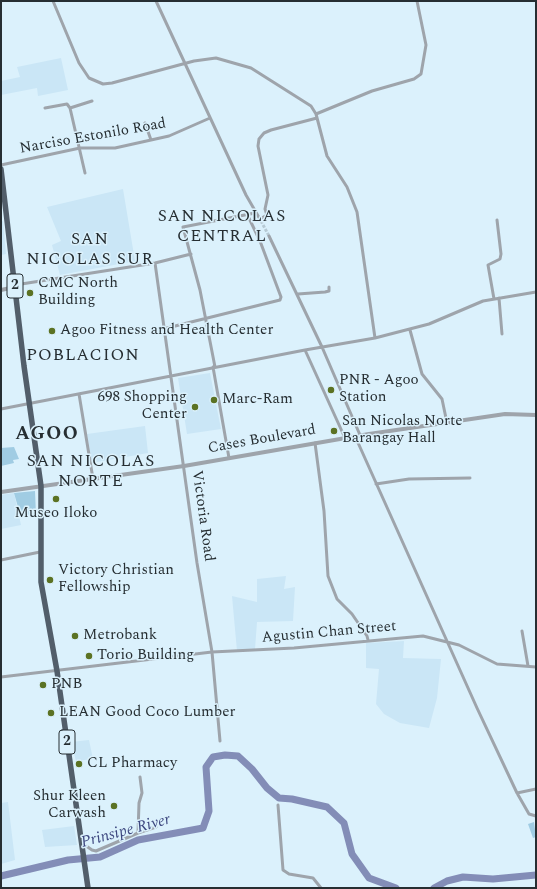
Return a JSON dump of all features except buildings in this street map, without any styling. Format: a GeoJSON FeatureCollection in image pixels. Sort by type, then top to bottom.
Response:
{"type":"FeatureCollection","features":[{"type":"Feature","properties":{"kind":"highway","name":"2"},"geometry":{"type":"LineString","coordinates":[[1,169],[29,404],[41,486],[41,582],[57,671],[88,887]]}},
{"type":"Feature","properties":{"kind":"street"},"geometry":{"type":"LineString","coordinates":[[53,1],[79,63],[89,78],[102,84],[112,83],[185,64],[216,58],[251,68],[311,106],[316,114],[327,156],[348,187],[357,212],[375,338]]}},
{"type":"Feature","properties":{"kind":"street"},"geometry":{"type":"LineString","coordinates":[[156,1],[255,213],[261,220],[267,215],[265,209],[268,195],[258,146],[259,139],[264,133],[271,130],[317,118]]}},
{"type":"Feature","properties":{"kind":"street"},"geometry":{"type":"LineString","coordinates":[[316,114],[372,91],[419,77],[423,70],[426,45],[417,1]]}},
{"type":"Feature","properties":{"kind":"street"},"geometry":{"type":"LineString","coordinates":[[70,108],[92,101]]}},
{"type":"Feature","properties":{"kind":"street"},"geometry":{"type":"LineString","coordinates":[[45,108],[67,104],[69,105],[85,172]]}},
{"type":"Feature","properties":{"kind":"street","name":"Narciso Estonilo Road"},"geometry":{"type":"LineString","coordinates":[[1,165],[80,148],[115,148],[151,140],[176,133],[210,118]]}},
{"type":"Feature","properties":{"kind":"street"},"geometry":{"type":"LineString","coordinates":[[145,123],[151,140]]}},
{"type":"Feature","properties":{"kind":"street"},"geometry":{"type":"LineString","coordinates":[[229,458],[206,319],[191,254],[183,227],[255,213]]}},
{"type":"Feature","properties":{"kind":"street"},"geometry":{"type":"LineString","coordinates":[[163,329],[280,300],[281,297],[260,241],[247,214]]}},
{"type":"Feature","properties":{"kind":"street"},"geometry":{"type":"LineString","coordinates":[[494,299],[488,265],[500,259],[501,254],[497,220]]}},
{"type":"Feature","properties":{"kind":"street"},"geometry":{"type":"LineString","coordinates":[[269,236],[298,294],[360,435]]}},
{"type":"Feature","properties":{"kind":"street"},"geometry":{"type":"LineString","coordinates":[[1,290],[15,286],[155,263],[191,254]]}},
{"type":"Feature","properties":{"kind":"street","name":"Victoria Road"},"geometry":{"type":"LineString","coordinates":[[155,263],[163,329],[197,563],[212,652],[220,741]]}},
{"type":"Feature","properties":{"kind":"street"},"geometry":{"type":"LineString","coordinates":[[298,294],[325,292],[329,291],[329,288]]}},
{"type":"Feature","properties":{"kind":"street"},"geometry":{"type":"LineString","coordinates":[[1,409],[214,367],[375,338],[429,324],[483,301],[536,292]]}},
{"type":"Feature","properties":{"kind":"street"},"geometry":{"type":"LineString","coordinates":[[499,298],[502,334]]}},
{"type":"Feature","properties":{"kind":"street"},"geometry":{"type":"LineString","coordinates":[[410,330],[422,374],[442,399],[447,422]]}},
{"type":"Feature","properties":{"kind":"street"},"geometry":{"type":"LineString","coordinates":[[305,350],[345,438]]}},
{"type":"Feature","properties":{"kind":"street"},"geometry":{"type":"LineString","coordinates":[[79,394],[93,479]]}},
{"type":"Feature","properties":{"kind":"street","name":"Cases Boulevard"},"geometry":{"type":"LineString","coordinates":[[1,492],[184,466],[360,435],[447,422],[505,414],[536,415]]}},
{"type":"Feature","properties":{"kind":"street"},"geometry":{"type":"LineString","coordinates":[[355,436],[447,642],[517,793],[529,814],[536,816]]}},
{"type":"Feature","properties":{"kind":"street"},"geometry":{"type":"LineString","coordinates":[[315,443],[324,511],[328,576],[337,599],[352,614],[367,636],[368,640]]}},
{"type":"Feature","properties":{"kind":"street"},"geometry":{"type":"LineString","coordinates":[[376,484],[410,480],[470,478]]}},
{"type":"Feature","properties":{"kind":"street"},"geometry":{"type":"LineString","coordinates":[[1,560],[40,552]]}},
{"type":"Feature","properties":{"kind":"street"},"geometry":{"type":"LineString","coordinates":[[522,632],[528,666]]}},
{"type":"Feature","properties":{"kind":"street","name":"Agustin Chan Street"},"geometry":{"type":"LineString","coordinates":[[1,677],[212,652],[294,648],[423,636],[459,645],[497,664],[536,667]]}},
{"type":"Feature","properties":{"kind":"street"},"geometry":{"type":"LineString","coordinates":[[138,833],[139,803],[142,793],[140,777]]}},
{"type":"Feature","properties":{"kind":"street"},"geometry":{"type":"LineString","coordinates":[[517,793],[536,789]]}},
{"type":"Feature","properties":{"kind":"street"},"geometry":{"type":"LineString","coordinates":[[278,805],[283,870],[288,874],[313,878],[321,888]]}},
{"type":"Feature","properties":{"kind":"street"},"geometry":{"type":"LineString","coordinates":[[82,846],[96,851],[156,827]]}},
{"type":"Feature","properties":{"kind":"shaded area"},"geometry":{"type":"Polygon","coordinates":[[[61,58],[68,90],[38,96],[37,88],[1,95],[1,81],[20,77],[17,67],[61,58]]]}},
{"type":"Feature","properties":{"kind":"shaded area"},"geometry":{"type":"Polygon","coordinates":[[[123,189],[135,261],[60,275],[52,245],[61,241],[47,207],[123,189]]]}},
{"type":"Feature","properties":{"kind":"shaded area"},"geometry":{"type":"Polygon","coordinates":[[[3,221],[6,254],[1,255],[1,222],[3,221]]]}},
{"type":"Feature","properties":{"kind":"shaded area"},"geometry":{"type":"Polygon","coordinates":[[[210,373],[221,429],[187,434],[178,378],[210,373]]]}},
{"type":"Feature","properties":{"kind":"shaded area"},"geometry":{"type":"Polygon","coordinates":[[[145,426],[148,453],[92,463],[87,434],[145,426]]]}},
{"type":"Feature","properties":{"kind":"shaded area"},"geometry":{"type":"Polygon","coordinates":[[[14,447],[19,459],[13,460],[14,463],[1,466],[1,448],[14,447]]]}},
{"type":"Feature","properties":{"kind":"shaded area"},"geometry":{"type":"Polygon","coordinates":[[[35,491],[36,515],[20,514],[14,493],[35,491]]]}},
{"type":"Feature","properties":{"kind":"shaded area"},"geometry":{"type":"Polygon","coordinates":[[[14,493],[21,525],[1,529],[1,495],[14,493]]]}},
{"type":"Feature","properties":{"kind":"shaded area"},"geometry":{"type":"Polygon","coordinates":[[[286,576],[284,589],[295,587],[293,621],[257,622],[255,649],[237,651],[232,596],[257,602],[257,579],[286,576]]]}},
{"type":"Feature","properties":{"kind":"shaded area"},"geometry":{"type":"Polygon","coordinates":[[[404,641],[403,658],[441,659],[437,698],[429,728],[400,723],[384,714],[376,704],[379,669],[366,668],[366,643],[404,641]]]}},
{"type":"Feature","properties":{"kind":"shaded area"},"geometry":{"type":"Polygon","coordinates":[[[89,740],[93,759],[76,761],[71,742],[89,740]]]}},
{"type":"Feature","properties":{"kind":"shaded area"},"geometry":{"type":"Polygon","coordinates":[[[8,802],[15,860],[1,864],[1,803],[8,802]]]}},
{"type":"Feature","properties":{"kind":"shaded area"},"geometry":{"type":"Polygon","coordinates":[[[534,822],[536,837],[533,838],[528,824],[534,822]]]}},
{"type":"Feature","properties":{"kind":"shaded area"},"geometry":{"type":"Polygon","coordinates":[[[74,826],[77,845],[45,847],[42,830],[74,826]]]}},
{"type":"Feature","properties":{"kind":"waterway","name":"Prinsipe River"},"geometry":{"type":"LineString","coordinates":[[1,876],[68,860],[100,857],[138,840],[203,828],[209,811],[206,767],[213,757],[225,755],[238,756],[252,769],[267,788],[279,798],[292,799],[327,807],[344,823],[352,854],[369,878],[396,888]]}},
{"type":"Feature","properties":{"kind":"waterway","name":"Prinsipe River"},"geometry":{"type":"LineString","coordinates":[[434,888],[447,881],[463,877],[493,879],[536,875]]}},
{"type":"Feature","properties":{"kind":"tunnel"},"geometry":{"type":"LineString","coordinates":[[261,221],[269,236]]}},
{"type":"Feature","properties":{"kind":"place","name":"CMC North Building"},"geometry":{"type":"Point","coordinates":[30,293]}},
{"type":"Feature","properties":{"kind":"place","name":"Agoo Fitness and Health Center"},"geometry":{"type":"Point","coordinates":[52,331]}},
{"type":"Feature","properties":{"kind":"place","name":"PNR - Agoo Station"},"geometry":{"type":"Point","coordinates":[331,390]}},
{"type":"Feature","properties":{"kind":"place","name":"Marc-Ram"},"geometry":{"type":"Point","coordinates":[214,400]}},
{"type":"Feature","properties":{"kind":"place","name":"698 Shopping Center"},"geometry":{"type":"Point","coordinates":[195,407]}},
{"type":"Feature","properties":{"kind":"place","name":"San Nicolas Norte Barangay Hall"},"geometry":{"type":"Point","coordinates":[334,431]}},
{"type":"Feature","properties":{"kind":"place","name":"Museo Iloko"},"geometry":{"type":"Point","coordinates":[56,499]}},
{"type":"Feature","properties":{"kind":"place","name":"Victory Christian Fellowship"},"geometry":{"type":"Point","coordinates":[50,580]}},
{"type":"Feature","properties":{"kind":"place","name":"Metrobank"},"geometry":{"type":"Point","coordinates":[75,636]}},
{"type":"Feature","properties":{"kind":"place","name":"Torio Building"},"geometry":{"type":"Point","coordinates":[89,656]}},
{"type":"Feature","properties":{"kind":"place","name":"PNB"},"geometry":{"type":"Point","coordinates":[43,685]}},
{"type":"Feature","properties":{"kind":"place","name":"LEAN Good Coco Lumber"},"geometry":{"type":"Point","coordinates":[51,713]}},
{"type":"Feature","properties":{"kind":"place","name":"CL Pharmacy"},"geometry":{"type":"Point","coordinates":[79,764]}},
{"type":"Feature","properties":{"kind":"place","name":"Shur Kleen Carwash"},"geometry":{"type":"Point","coordinates":[114,806]}},
{"type":"Feature","properties":{"kind":"district","name":"SAN NICOLAS CENTRAL"},"geometry":{"type":"Point","coordinates":[222,228]}},
{"type":"Feature","properties":{"kind":"district","name":"SAN NICOLAS SUR"},"geometry":{"type":"Point","coordinates":[90,251]}},
{"type":"Feature","properties":{"kind":"district","name":"POBLACION"},"geometry":{"type":"Point","coordinates":[83,357]}},
{"type":"Feature","properties":{"kind":"district","name":"AGOO"},"geometry":{"type":"Point","coordinates":[47,435]}},
{"type":"Feature","properties":{"kind":"district","name":"SAN NICOLAS NORTE"},"geometry":{"type":"Point","coordinates":[91,473]}}]}
